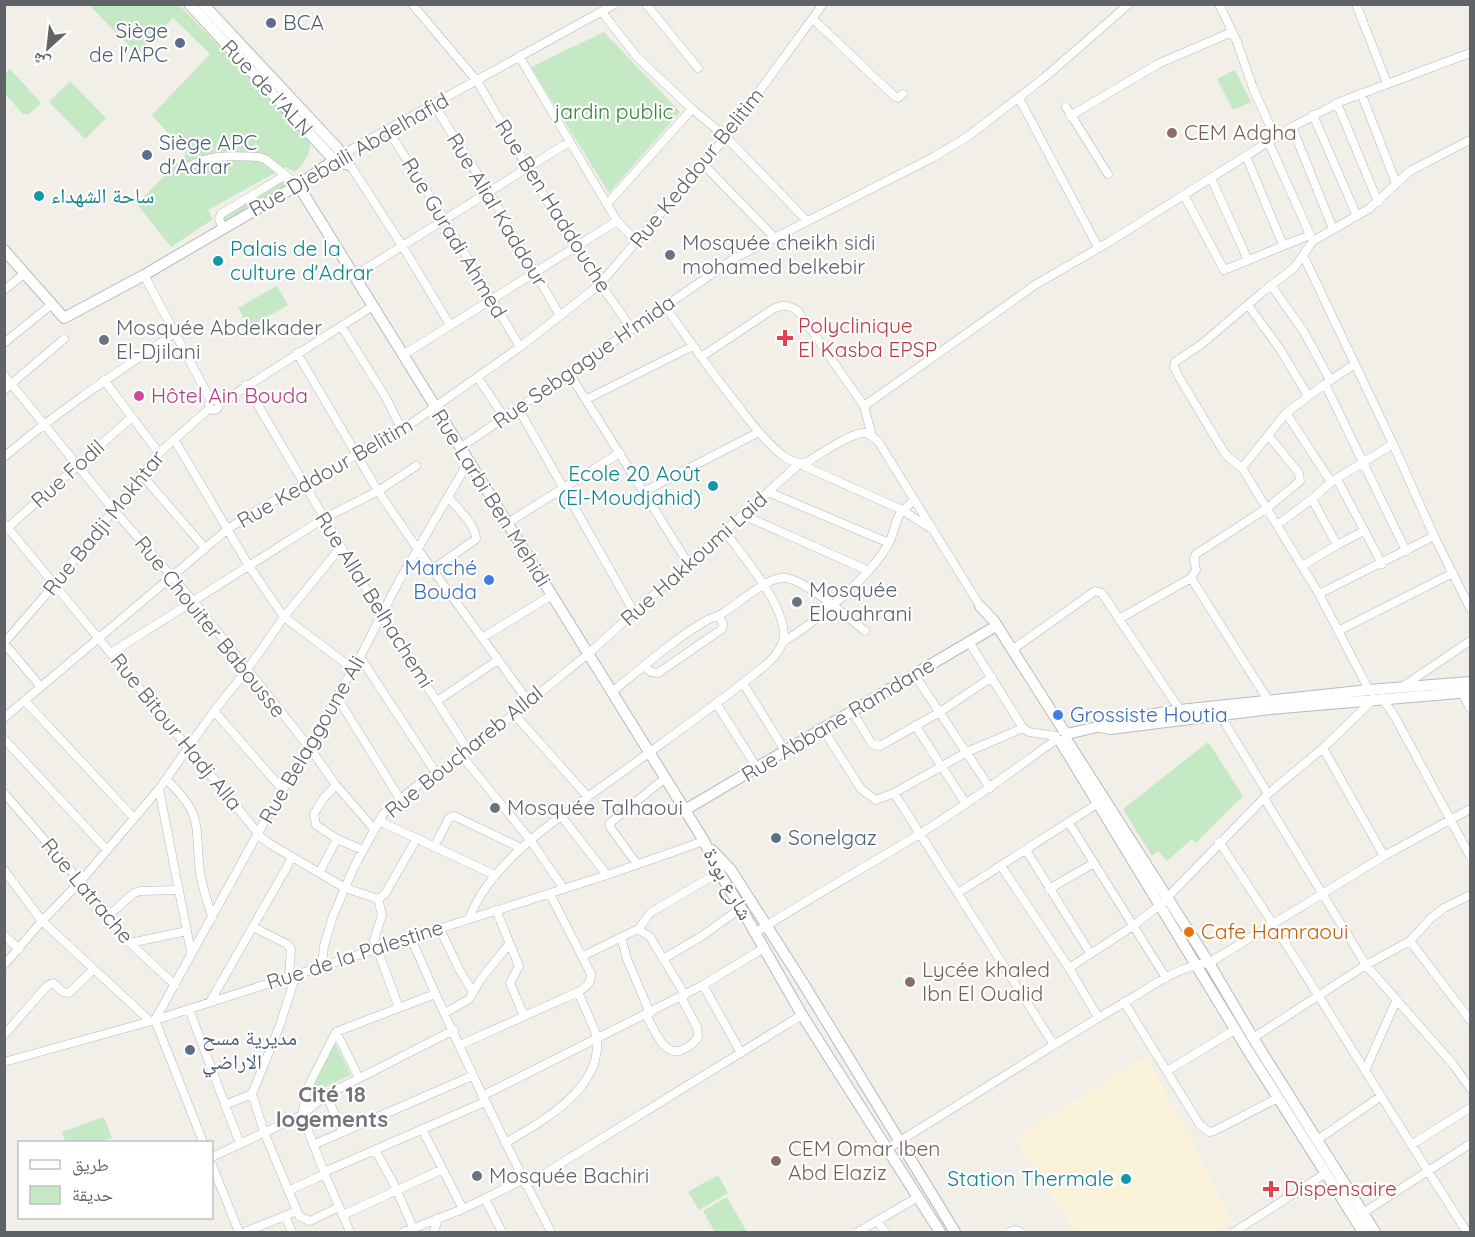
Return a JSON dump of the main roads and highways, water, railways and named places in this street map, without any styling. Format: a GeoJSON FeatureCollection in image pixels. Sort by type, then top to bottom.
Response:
{"type":"FeatureCollection","features":[{"type":"Feature","properties":{"kind":"place","name":"BCA"},"geometry":{"type":"Point","coordinates":[271,23]}},
{"type":"Feature","properties":{"kind":"place","name":"Siège de l'APC"},"geometry":{"type":"Point","coordinates":[180,43]}},
{"type":"Feature","properties":{"kind":"place","name":"CEM Adgha"},"geometry":{"type":"Point","coordinates":[1172,133]}},
{"type":"Feature","properties":{"kind":"place","name":"Siège APC d'Adrar"},"geometry":{"type":"Point","coordinates":[147,155]}},
{"type":"Feature","properties":{"kind":"place","name":"ساحة الشهداء"},"geometry":{"type":"Point","coordinates":[39,196]}},
{"type":"Feature","properties":{"kind":"place","name":"Mosquée cheikh sidi mohamed belkebir"},"geometry":{"type":"Point","coordinates":[670,255]}},
{"type":"Feature","properties":{"kind":"place","name":"Palais de la culture d'Adrar"},"geometry":{"type":"Point","coordinates":[218,261]}},
{"type":"Feature","properties":{"kind":"place","name":"Polyclinique El Kasba EPSP"},"geometry":{"type":"Point","coordinates":[785,338]}},
{"type":"Feature","properties":{"kind":"place","name":"Mosquée Abdelkader El-Djilani"},"geometry":{"type":"Point","coordinates":[104,340]}},
{"type":"Feature","properties":{"kind":"place","name":"Hôtel Ain Bouda"},"geometry":{"type":"Point","coordinates":[139,396]}},
{"type":"Feature","properties":{"kind":"place","name":"Ecole 20 Août (El-Moudjahid)"},"geometry":{"type":"Point","coordinates":[713,486]}},
{"type":"Feature","properties":{"kind":"place","name":"Marché Bouda"},"geometry":{"type":"Point","coordinates":[489,580]}},
{"type":"Feature","properties":{"kind":"place","name":"Mosquée Elouahrani"},"geometry":{"type":"Point","coordinates":[797,602]}},
{"type":"Feature","properties":{"kind":"place","name":"Grossiste Houtia"},"geometry":{"type":"Point","coordinates":[1058,715]}},
{"type":"Feature","properties":{"kind":"place","name":"Mosquée Talhaoui"},"geometry":{"type":"Point","coordinates":[495,808]}},
{"type":"Feature","properties":{"kind":"place","name":"Sonelgaz"},"geometry":{"type":"Point","coordinates":[776,838]}},
{"type":"Feature","properties":{"kind":"place","name":"Cafe Hamraoui"},"geometry":{"type":"Point","coordinates":[1189,932]}},
{"type":"Feature","properties":{"kind":"place","name":"Lycée khaled Ibn El Oualid"},"geometry":{"type":"Point","coordinates":[910,982]}},
{"type":"Feature","properties":{"kind":"place","name":"مديرية مسح الاراضي"},"geometry":{"type":"Point","coordinates":[190,1050]}},
{"type":"Feature","properties":{"kind":"place","name":"CEM Omar Iben Abd Elaziz"},"geometry":{"type":"Point","coordinates":[776,1161]}},
{"type":"Feature","properties":{"kind":"place","name":"Mosquée Bachiri"},"geometry":{"type":"Point","coordinates":[477,1176]}},
{"type":"Feature","properties":{"kind":"place","name":"Station Thermale"},"geometry":{"type":"Point","coordinates":[1126,1179]}},
{"type":"Feature","properties":{"kind":"place","name":"Dispensaire"},"geometry":{"type":"Point","coordinates":[1271,1189]}},
{"type":"Feature","properties":{"kind":"district","name":"Cité 18 logements"},"geometry":{"type":"Point","coordinates":[332,1106]}},
{"type":"Feature","properties":{"kind":"park label","name":"jardin public"},"geometry":{"type":"Point","coordinates":[614,112]}}]}
